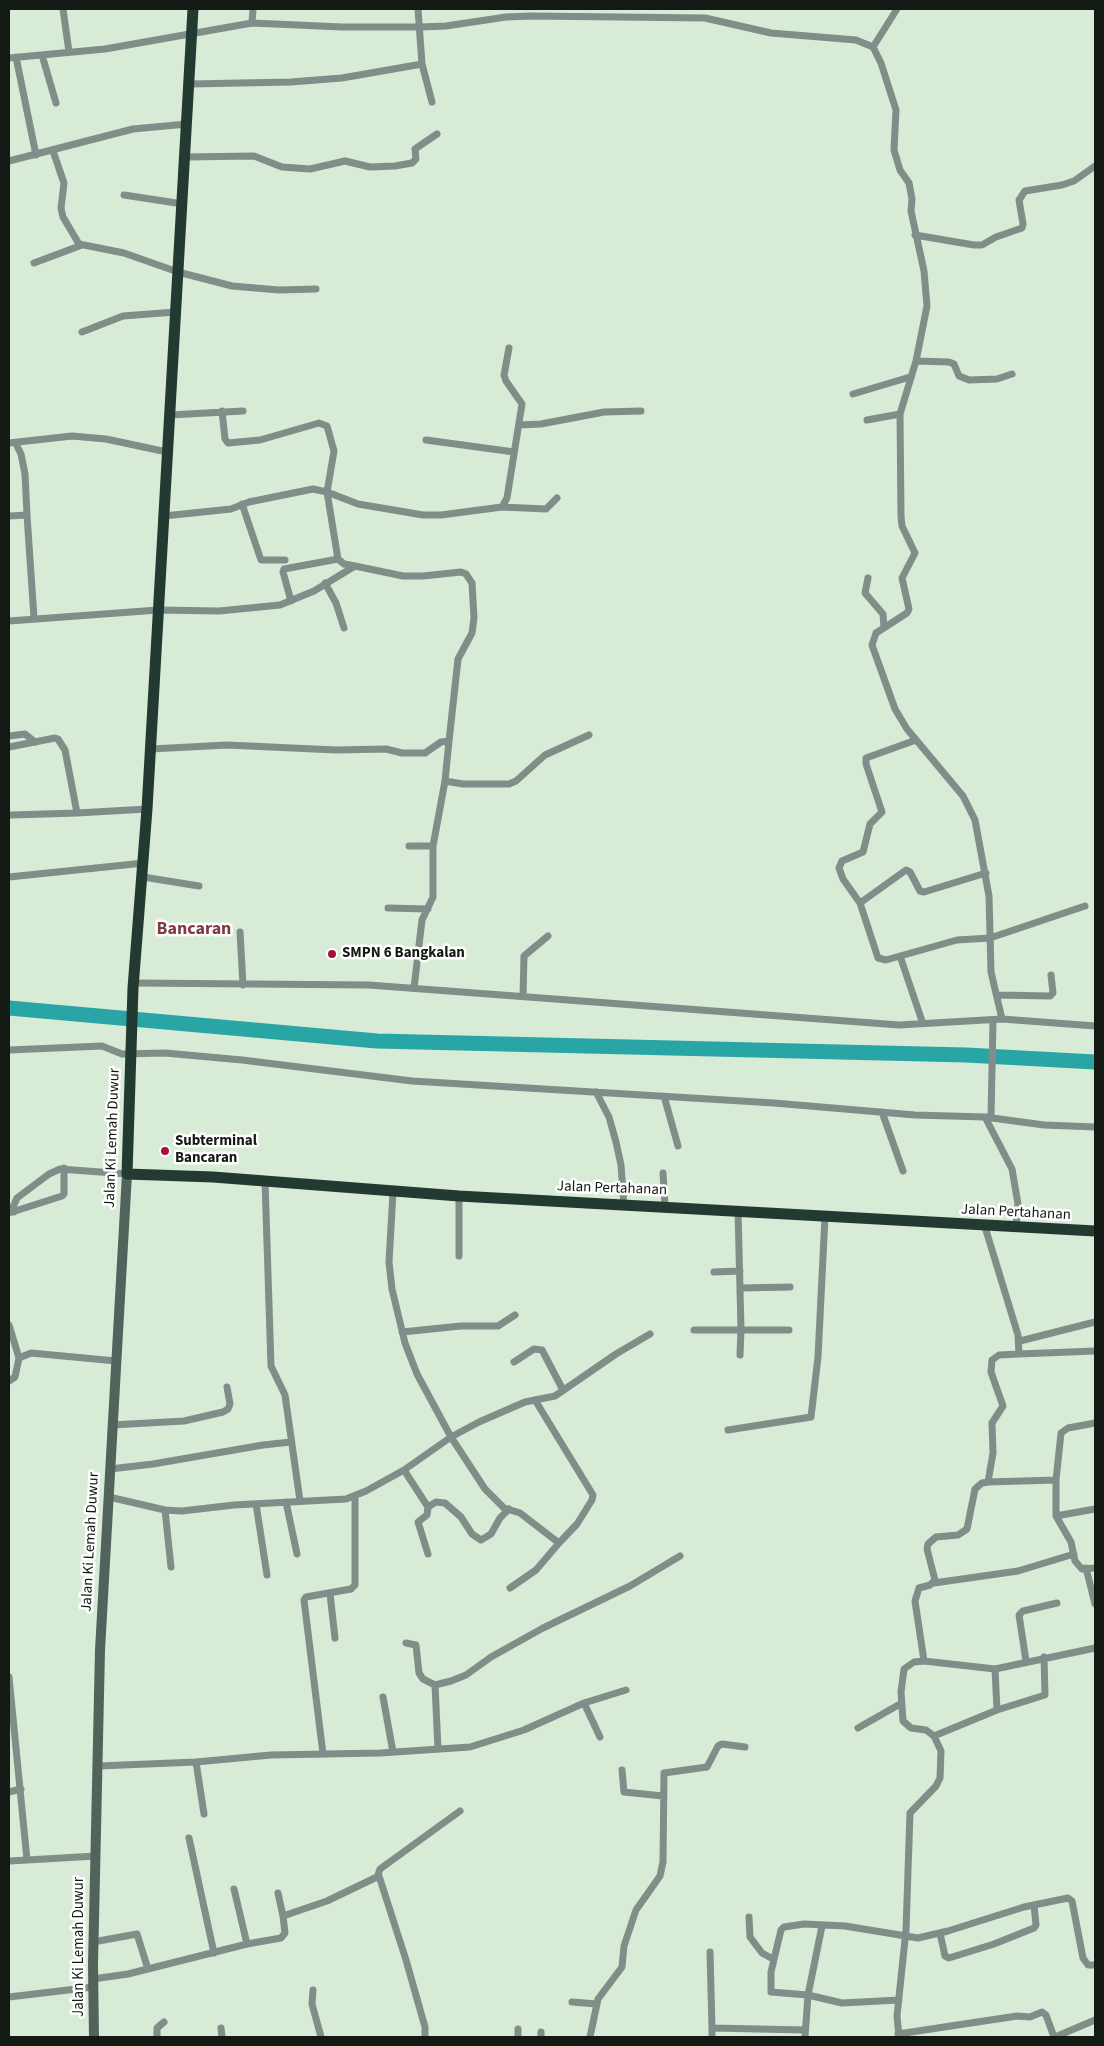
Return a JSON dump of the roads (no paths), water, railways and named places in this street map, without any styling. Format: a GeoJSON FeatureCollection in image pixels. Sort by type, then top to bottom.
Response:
{"type":"FeatureCollection","features":[{"type":"Feature","properties":{"kind":"highway","name":"Jalan Ki Lemah Duwur"},"geometry":{"type":"LineString","coordinates":[[127,1174],[134,986],[144,863],[166,452],[186,157],[193,9]]}},
{"type":"Feature","properties":{"kind":"highway","name":"Jalan Pertahanan"},"geometry":{"type":"LineString","coordinates":[[127,1174],[265,1181],[393,1192],[624,1206],[665,1206],[1095,1232]]}},
{"type":"Feature","properties":{"kind":"main road","name":"Jalan Ki Lemah Duwur"},"geometry":{"type":"LineString","coordinates":[[94,2037],[93,1942],[99,1766],[100,1650],[127,1174]]}},
{"type":"Feature","properties":{"kind":"street"},"geometry":{"type":"LineString","coordinates":[[63,9],[68,28],[69,52]]}},
{"type":"Feature","properties":{"kind":"street"},"geometry":{"type":"LineString","coordinates":[[252,23],[253,9]]}},
{"type":"Feature","properties":{"kind":"street"},"geometry":{"type":"LineString","coordinates":[[418,9],[422,64],[432,102]]}},
{"type":"Feature","properties":{"kind":"street"},"geometry":{"type":"LineString","coordinates":[[873,47],[897,9]]}},
{"type":"Feature","properties":{"kind":"street"},"geometry":{"type":"LineString","coordinates":[[36,155],[12,57],[105,48],[252,23],[342,27],[420,27],[446,26],[497,18],[532,16],[705,18],[771,32],[856,40],[873,47],[881,63],[896,110],[894,150],[900,170],[909,183],[927,294],[927,306],[916,361],[900,414],[902,526],[915,553],[902,582],[909,609],[907,613],[884,627],[873,638],[874,653],[889,697],[916,740],[963,796],[975,820],[986,873],[990,914],[991,972],[1002,1019]]}},
{"type":"Feature","properties":{"kind":"street"},"geometry":{"type":"LineString","coordinates":[[42,55],[56,103]]}},
{"type":"Feature","properties":{"kind":"street"},"geometry":{"type":"LineString","coordinates":[[190,84],[291,82],[342,78],[422,64]]}},
{"type":"Feature","properties":{"kind":"street"},"geometry":{"type":"LineString","coordinates":[[9,161],[133,129],[187,124]]}},
{"type":"Feature","properties":{"kind":"street"},"geometry":{"type":"LineString","coordinates":[[186,157],[254,156],[282,167],[310,169],[345,161],[370,167],[395,166],[412,163],[416,159],[415,149],[437,134]]}},
{"type":"Feature","properties":{"kind":"street"},"geometry":{"type":"LineString","coordinates":[[53,151],[64,183],[60,200],[63,217],[82,245]]}},
{"type":"Feature","properties":{"kind":"street"},"geometry":{"type":"LineString","coordinates":[[916,235],[982,245],[1022,228],[1019,200],[1025,191],[1062,185],[1074,181],[1095,166]]}},
{"type":"Feature","properties":{"kind":"street"},"geometry":{"type":"LineString","coordinates":[[124,195],[183,204]]}},
{"type":"Feature","properties":{"kind":"street"},"geometry":{"type":"LineString","coordinates":[[34,263],[82,245],[124,253],[178,272],[252,289],[316,289]]}},
{"type":"Feature","properties":{"kind":"street"},"geometry":{"type":"LineString","coordinates":[[82,332],[122,316],[175,312]]}},
{"type":"Feature","properties":{"kind":"street"},"geometry":{"type":"LineString","coordinates":[[502,506],[507,498],[522,402],[506,381],[504,375],[509,348]]}},
{"type":"Feature","properties":{"kind":"street"},"geometry":{"type":"LineString","coordinates":[[916,361],[949,362],[954,364],[959,376],[968,380],[997,379],[1012,374]]}},
{"type":"Feature","properties":{"kind":"street"},"geometry":{"type":"LineString","coordinates":[[853,394],[910,377]]}},
{"type":"Feature","properties":{"kind":"street"},"geometry":{"type":"LineString","coordinates":[[170,415],[200,415],[222,411],[243,411]]}},
{"type":"Feature","properties":{"kind":"street"},"geometry":{"type":"LineString","coordinates":[[222,411],[225,439],[228,443],[260,440],[324,423],[333,441],[334,451],[327,492],[338,559],[344,564],[403,576],[461,572],[470,579],[474,618],[472,633],[458,659],[445,781],[433,846],[433,897],[422,920],[414,988]]}},
{"type":"Feature","properties":{"kind":"street"},"geometry":{"type":"LineString","coordinates":[[519,425],[541,424],[604,412],[641,411]]}},
{"type":"Feature","properties":{"kind":"street"},"geometry":{"type":"LineString","coordinates":[[867,420],[900,414]]}},
{"type":"Feature","properties":{"kind":"street"},"geometry":{"type":"LineString","coordinates":[[12,443],[72,436],[106,439],[166,452]]}},
{"type":"Feature","properties":{"kind":"street"},"geometry":{"type":"LineString","coordinates":[[426,440],[514,452]]}},
{"type":"Feature","properties":{"kind":"street"},"geometry":{"type":"LineString","coordinates":[[12,443],[21,454],[25,474],[34,618]]}},
{"type":"Feature","properties":{"kind":"street"},"geometry":{"type":"LineString","coordinates":[[164,516],[231,510],[242,504],[303,490],[327,492],[358,504],[423,515],[441,516],[502,506],[546,509],[557,498]]}},
{"type":"Feature","properties":{"kind":"street"},"geometry":{"type":"LineString","coordinates":[[242,504],[261,560],[285,560]]}},
{"type":"Feature","properties":{"kind":"street"},"geometry":{"type":"LineString","coordinates":[[9,516],[27,515]]}},
{"type":"Feature","properties":{"kind":"street"},"geometry":{"type":"LineString","coordinates":[[291,601],[284,569],[338,559]]}},
{"type":"Feature","properties":{"kind":"street"},"geometry":{"type":"LineString","coordinates":[[9,621],[158,610],[220,611],[280,605],[314,591],[355,566]]}},
{"type":"Feature","properties":{"kind":"street"},"geometry":{"type":"LineString","coordinates":[[868,578],[865,593],[883,614],[884,627]]}},
{"type":"Feature","properties":{"kind":"street"},"geometry":{"type":"LineString","coordinates":[[325,583],[333,596],[344,628]]}},
{"type":"Feature","properties":{"kind":"street"},"geometry":{"type":"LineString","coordinates":[[9,736],[25,734],[35,742]]}},
{"type":"Feature","properties":{"kind":"street"},"geometry":{"type":"LineString","coordinates":[[445,781],[463,784],[510,784],[516,781],[545,755],[589,735]]}},
{"type":"Feature","properties":{"kind":"street"},"geometry":{"type":"LineString","coordinates":[[9,747],[55,738],[62,744],[78,813]]}},
{"type":"Feature","properties":{"kind":"street"},"geometry":{"type":"LineString","coordinates":[[916,740],[866,758],[866,764],[882,812],[870,824],[863,852],[842,860],[839,868],[843,879],[860,903],[878,958],[886,960],[957,940],[990,938],[1085,906]]}},
{"type":"Feature","properties":{"kind":"street"},"geometry":{"type":"LineString","coordinates":[[150,748],[227,745],[336,750],[386,749],[402,753],[425,753],[441,742],[448,741]]}},
{"type":"Feature","properties":{"kind":"street"},"geometry":{"type":"LineString","coordinates":[[11,815],[147,808]]}},
{"type":"Feature","properties":{"kind":"street"},"geometry":{"type":"LineString","coordinates":[[409,846],[433,846]]}},
{"type":"Feature","properties":{"kind":"street"},"geometry":{"type":"LineString","coordinates":[[9,877],[144,863]]}},
{"type":"Feature","properties":{"kind":"street"},"geometry":{"type":"LineString","coordinates":[[860,903],[906,870],[910,872],[920,890],[924,892],[986,873]]}},
{"type":"Feature","properties":{"kind":"street"},"geometry":{"type":"LineString","coordinates":[[143,877],[199,886]]}},
{"type":"Feature","properties":{"kind":"street"},"geometry":{"type":"LineString","coordinates":[[388,908],[428,909]]}},
{"type":"Feature","properties":{"kind":"street"},"geometry":{"type":"LineString","coordinates":[[240,932],[243,985]]}},
{"type":"Feature","properties":{"kind":"street"},"geometry":{"type":"LineString","coordinates":[[523,996],[524,956],[548,936]]}},
{"type":"Feature","properties":{"kind":"street"},"geometry":{"type":"LineString","coordinates":[[900,956],[923,1024]]}},
{"type":"Feature","properties":{"kind":"street"},"geometry":{"type":"LineString","coordinates":[[997,995],[1050,996],[1053,992],[1051,974]]}},
{"type":"Feature","properties":{"kind":"street"},"geometry":{"type":"LineString","coordinates":[[134,986],[369,985],[899,1025],[1002,1019],[1095,1026]]}},
{"type":"Feature","properties":{"kind":"street"},"geometry":{"type":"LineString","coordinates":[[993,1021],[994,1072],[988,1117],[1012,1169],[1018,1204],[1016,1227]]}},
{"type":"Feature","properties":{"kind":"street"},"geometry":{"type":"LineString","coordinates":[[9,1050],[102,1046],[122,1054],[131,1051],[175,1054],[412,1081],[664,1096],[882,1112],[988,1117],[1044,1125],[1095,1127]]}},
{"type":"Feature","properties":{"kind":"street"},"geometry":{"type":"LineString","coordinates":[[596,1092],[609,1117],[616,1142],[621,1165],[624,1206]]}},
{"type":"Feature","properties":{"kind":"street"},"geometry":{"type":"LineString","coordinates":[[664,1096],[678,1146]]}},
{"type":"Feature","properties":{"kind":"street"},"geometry":{"type":"LineString","coordinates":[[882,1112],[903,1171]]}},
{"type":"Feature","properties":{"kind":"street"},"geometry":{"type":"LineString","coordinates":[[11,1213],[17,1198],[49,1174],[64,1168],[127,1174]]}},
{"type":"Feature","properties":{"kind":"street"},"geometry":{"type":"LineString","coordinates":[[11,1213],[62,1196],[64,1194],[64,1168]]}},
{"type":"Feature","properties":{"kind":"street"},"geometry":{"type":"LineString","coordinates":[[663,1173],[665,1206]]}},
{"type":"Feature","properties":{"kind":"street"},"geometry":{"type":"LineString","coordinates":[[265,1181],[271,1366],[283,1388],[300,1501]]}},
{"type":"Feature","properties":{"kind":"street"},"geometry":{"type":"LineString","coordinates":[[393,1192],[389,1262],[392,1289],[402,1332],[417,1374],[451,1437],[478,1480],[499,1503],[520,1514],[559,1543]]}},
{"type":"Feature","properties":{"kind":"street"},"geometry":{"type":"LineString","coordinates":[[459,1196],[460,1256]]}},
{"type":"Feature","properties":{"kind":"street"},"geometry":{"type":"LineString","coordinates":[[738,1211],[742,1329],[740,1355]]}},
{"type":"Feature","properties":{"kind":"street"},"geometry":{"type":"LineString","coordinates":[[728,1430],[812,1417],[818,1357],[825,1217]]}},
{"type":"Feature","properties":{"kind":"street"},"geometry":{"type":"LineString","coordinates":[[984,1226],[1020,1341],[1019,1354]]}},
{"type":"Feature","properties":{"kind":"street"},"geometry":{"type":"LineString","coordinates":[[714,1272],[740,1271]]}},
{"type":"Feature","properties":{"kind":"street"},"geometry":{"type":"LineString","coordinates":[[740,1288],[790,1287]]}},
{"type":"Feature","properties":{"kind":"street"},"geometry":{"type":"LineString","coordinates":[[402,1332],[460,1326],[498,1326],[515,1316]]}},
{"type":"Feature","properties":{"kind":"street"},"geometry":{"type":"LineString","coordinates":[[1020,1341],[1095,1322]]}},
{"type":"Feature","properties":{"kind":"street"},"geometry":{"type":"LineString","coordinates":[[9,1324],[18,1355],[15,1377],[9,1381]]}},
{"type":"Feature","properties":{"kind":"street"},"geometry":{"type":"LineString","coordinates":[[694,1330],[789,1330]]}},
{"type":"Feature","properties":{"kind":"street"},"geometry":{"type":"LineString","coordinates":[[109,1497],[165,1510],[207,1510],[256,1504],[346,1499],[404,1470],[451,1437],[500,1413],[535,1400],[552,1397],[616,1354],[650,1334]]}},
{"type":"Feature","properties":{"kind":"street"},"geometry":{"type":"LineString","coordinates":[[514,1362],[534,1349],[542,1350],[563,1390]]}},
{"type":"Feature","properties":{"kind":"street"},"geometry":{"type":"LineString","coordinates":[[9,1350],[18,1355],[31,1353],[116,1361]]}},
{"type":"Feature","properties":{"kind":"street"},"geometry":{"type":"LineString","coordinates":[[988,1482],[993,1453],[992,1423],[1003,1406],[990,1364],[996,1355],[1095,1352],[1095,1357]]}},
{"type":"Feature","properties":{"kind":"street"},"geometry":{"type":"LineString","coordinates":[[112,1425],[184,1421],[223,1412],[228,1409],[230,1404],[227,1388]]}},
{"type":"Feature","properties":{"kind":"street"},"geometry":{"type":"LineString","coordinates":[[510,1588],[536,1570],[577,1524],[592,1500],[593,1495],[581,1472],[535,1400]]}},
{"type":"Feature","properties":{"kind":"street"},"geometry":{"type":"LineString","coordinates":[[1095,1423],[1068,1428],[1061,1433],[1056,1480],[1056,1516],[1068,1536],[1077,1565],[1082,1569],[1095,1568]]}},
{"type":"Feature","properties":{"kind":"street"},"geometry":{"type":"LineString","coordinates":[[110,1469],[153,1464],[263,1444],[291,1442]]}},
{"type":"Feature","properties":{"kind":"street"},"geometry":{"type":"LineString","coordinates":[[404,1470],[428,1507],[427,1515],[418,1522],[428,1554]]}},
{"type":"Feature","properties":{"kind":"street"},"geometry":{"type":"LineString","coordinates":[[934,1583],[935,1576],[927,1549],[928,1544],[936,1537],[963,1533],[970,1522],[975,1489],[982,1483],[1056,1480]]}},
{"type":"Feature","properties":{"kind":"street"},"geometry":{"type":"LineString","coordinates":[[323,1754],[304,1600],[351,1589],[354,1585],[355,1496]]}},
{"type":"Feature","properties":{"kind":"street"},"geometry":{"type":"LineString","coordinates":[[286,1502],[297,1554]]}},
{"type":"Feature","properties":{"kind":"street"},"geometry":{"type":"LineString","coordinates":[[428,1507],[436,1502],[445,1503],[461,1517],[472,1534],[481,1540],[487,1539],[500,1518],[509,1509]]}},
{"type":"Feature","properties":{"kind":"street"},"geometry":{"type":"LineString","coordinates":[[256,1504],[267,1575]]}},
{"type":"Feature","properties":{"kind":"street"},"geometry":{"type":"LineString","coordinates":[[165,1510],[171,1568]]}},
{"type":"Feature","properties":{"kind":"street"},"geometry":{"type":"LineString","coordinates":[[1056,1516],[1095,1510]]}},
{"type":"Feature","properties":{"kind":"street"},"geometry":{"type":"LineString","coordinates":[[924,1661],[915,1601],[919,1588],[934,1583],[1018,1571],[1074,1554]]}},
{"type":"Feature","properties":{"kind":"street"},"geometry":{"type":"LineString","coordinates":[[406,1643],[416,1645],[420,1677],[435,1684],[466,1675],[512,1645],[630,1586],[680,1556]]}},
{"type":"Feature","properties":{"kind":"street"},"geometry":{"type":"LineString","coordinates":[[1086,1568],[1095,1604]]}},
{"type":"Feature","properties":{"kind":"street"},"geometry":{"type":"LineString","coordinates":[[330,1594],[335,1638]]}},
{"type":"Feature","properties":{"kind":"street"},"geometry":{"type":"LineString","coordinates":[[1026,1661],[1019,1615],[1023,1612],[1057,1602]]}},
{"type":"Feature","properties":{"kind":"street"},"geometry":{"type":"LineString","coordinates":[[1095,1648],[1044,1657],[995,1669],[924,1661],[914,1662],[904,1668],[900,1704],[903,1721],[906,1725],[926,1730],[934,1736],[940,1751],[940,1778],[931,1793],[910,1813],[905,1938],[899,2000],[898,2036],[1008,2018],[1030,2017],[1042,2012],[1046,2015],[1055,2037],[1095,2020]]}},
{"type":"Feature","properties":{"kind":"street"},"geometry":{"type":"LineString","coordinates":[[934,1736],[997,1710],[1045,1695],[1044,1657]]}},
{"type":"Feature","properties":{"kind":"street"},"geometry":{"type":"LineString","coordinates":[[995,1669],[997,1710]]}},
{"type":"Feature","properties":{"kind":"street"},"geometry":{"type":"LineString","coordinates":[[9,1677],[10,1708],[27,1860]]}},
{"type":"Feature","properties":{"kind":"street"},"geometry":{"type":"LineString","coordinates":[[435,1684],[438,1749]]}},
{"type":"Feature","properties":{"kind":"street"},"geometry":{"type":"LineString","coordinates":[[99,1766],[196,1762],[271,1754],[393,1752],[470,1747],[524,1730],[584,1703],[626,1690]]}},
{"type":"Feature","properties":{"kind":"street"},"geometry":{"type":"LineString","coordinates":[[384,1697],[393,1752]]}},
{"type":"Feature","properties":{"kind":"street"},"geometry":{"type":"LineString","coordinates":[[584,1703],[600,1737]]}},
{"type":"Feature","properties":{"kind":"street"},"geometry":{"type":"LineString","coordinates":[[858,1728],[900,1704]]}},
{"type":"Feature","properties":{"kind":"street"},"geometry":{"type":"LineString","coordinates":[[590,2037],[597,2004],[605,1988],[622,1967],[624,1946],[636,1910],[660,1876],[663,1862],[663,1775],[665,1771],[707,1767],[714,1751],[722,1744],[745,1747]]}},
{"type":"Feature","properties":{"kind":"street"},"geometry":{"type":"LineString","coordinates":[[196,1762],[204,1814]]}},
{"type":"Feature","properties":{"kind":"street"},"geometry":{"type":"LineString","coordinates":[[622,1770],[624,1792],[663,1796]]}},
{"type":"Feature","properties":{"kind":"street"},"geometry":{"type":"LineString","coordinates":[[9,1792],[20,1789]]}},
{"type":"Feature","properties":{"kind":"street"},"geometry":{"type":"LineString","coordinates":[[425,2037],[425,2027],[406,1960],[378,1875],[380,1869],[460,1810]]}},
{"type":"Feature","properties":{"kind":"street"},"geometry":{"type":"LineString","coordinates":[[188,1838],[214,1953]]}},
{"type":"Feature","properties":{"kind":"street"},"geometry":{"type":"LineString","coordinates":[[9,1861],[96,1856]]}},
{"type":"Feature","properties":{"kind":"street"},"geometry":{"type":"LineString","coordinates":[[284,1916],[327,1901],[378,1875]]}},
{"type":"Feature","properties":{"kind":"street"},"geometry":{"type":"LineString","coordinates":[[234,1889],[248,1944]]}},
{"type":"Feature","properties":{"kind":"street"},"geometry":{"type":"LineString","coordinates":[[9,1997],[93,1983],[248,1944],[282,1938],[285,1933],[284,1916],[278,1893]]}},
{"type":"Feature","properties":{"kind":"street"},"geometry":{"type":"LineString","coordinates":[[899,2000],[842,2003],[808,1995],[771,1992],[770,1972],[784,1927],[804,1924],[845,1926],[905,1938],[918,1938],[1062,1898],[1070,1899],[1083,1958],[1088,1965],[1095,1965]]}},
{"type":"Feature","properties":{"kind":"street"},"geometry":{"type":"LineString","coordinates":[[940,1933],[945,1956],[949,1958],[994,1944],[1034,1928],[1036,1922],[1034,1905]]}},
{"type":"Feature","properties":{"kind":"street"},"geometry":{"type":"LineString","coordinates":[[749,1917],[750,1937],[762,1953],[773,1959]]}},
{"type":"Feature","properties":{"kind":"street"},"geometry":{"type":"LineString","coordinates":[[712,2028],[805,2034],[808,1995],[822,1926]]}},
{"type":"Feature","properties":{"kind":"street"},"geometry":{"type":"LineString","coordinates":[[93,1942],[137,1934],[148,1969]]}},
{"type":"Feature","properties":{"kind":"street"},"geometry":{"type":"LineString","coordinates":[[710,1952],[712,2037]]}},
{"type":"Feature","properties":{"kind":"street"},"geometry":{"type":"LineString","coordinates":[[313,1990],[312,2004],[321,2037]]}},
{"type":"Feature","properties":{"kind":"street"},"geometry":{"type":"LineString","coordinates":[[572,2002],[597,2004]]}},
{"type":"Feature","properties":{"kind":"street"},"geometry":{"type":"LineString","coordinates":[[157,2037],[157,2028],[164,2022]]}},
{"type":"Feature","properties":{"kind":"street"},"geometry":{"type":"LineString","coordinates":[[221,2028],[222,2037]]}},
{"type":"Feature","properties":{"kind":"street"},"geometry":{"type":"LineString","coordinates":[[518,2028],[518,2037]]}},
{"type":"Feature","properties":{"kind":"waterway"},"geometry":{"type":"LineString","coordinates":[[9,1008],[377,1041],[966,1055],[1095,1062]]}},
{"type":"Feature","properties":{"kind":"place","name":"SMPN 6 Bangkalan"},"geometry":{"type":"Point","coordinates":[332,954]}},
{"type":"Feature","properties":{"kind":"place","name":"Subterminal Bancaran"},"geometry":{"type":"Point","coordinates":[165,1151]}},
{"type":"Feature","properties":{"kind":"district","name":"Bancaran"},"geometry":{"type":"Point","coordinates":[194,930]}}]}
